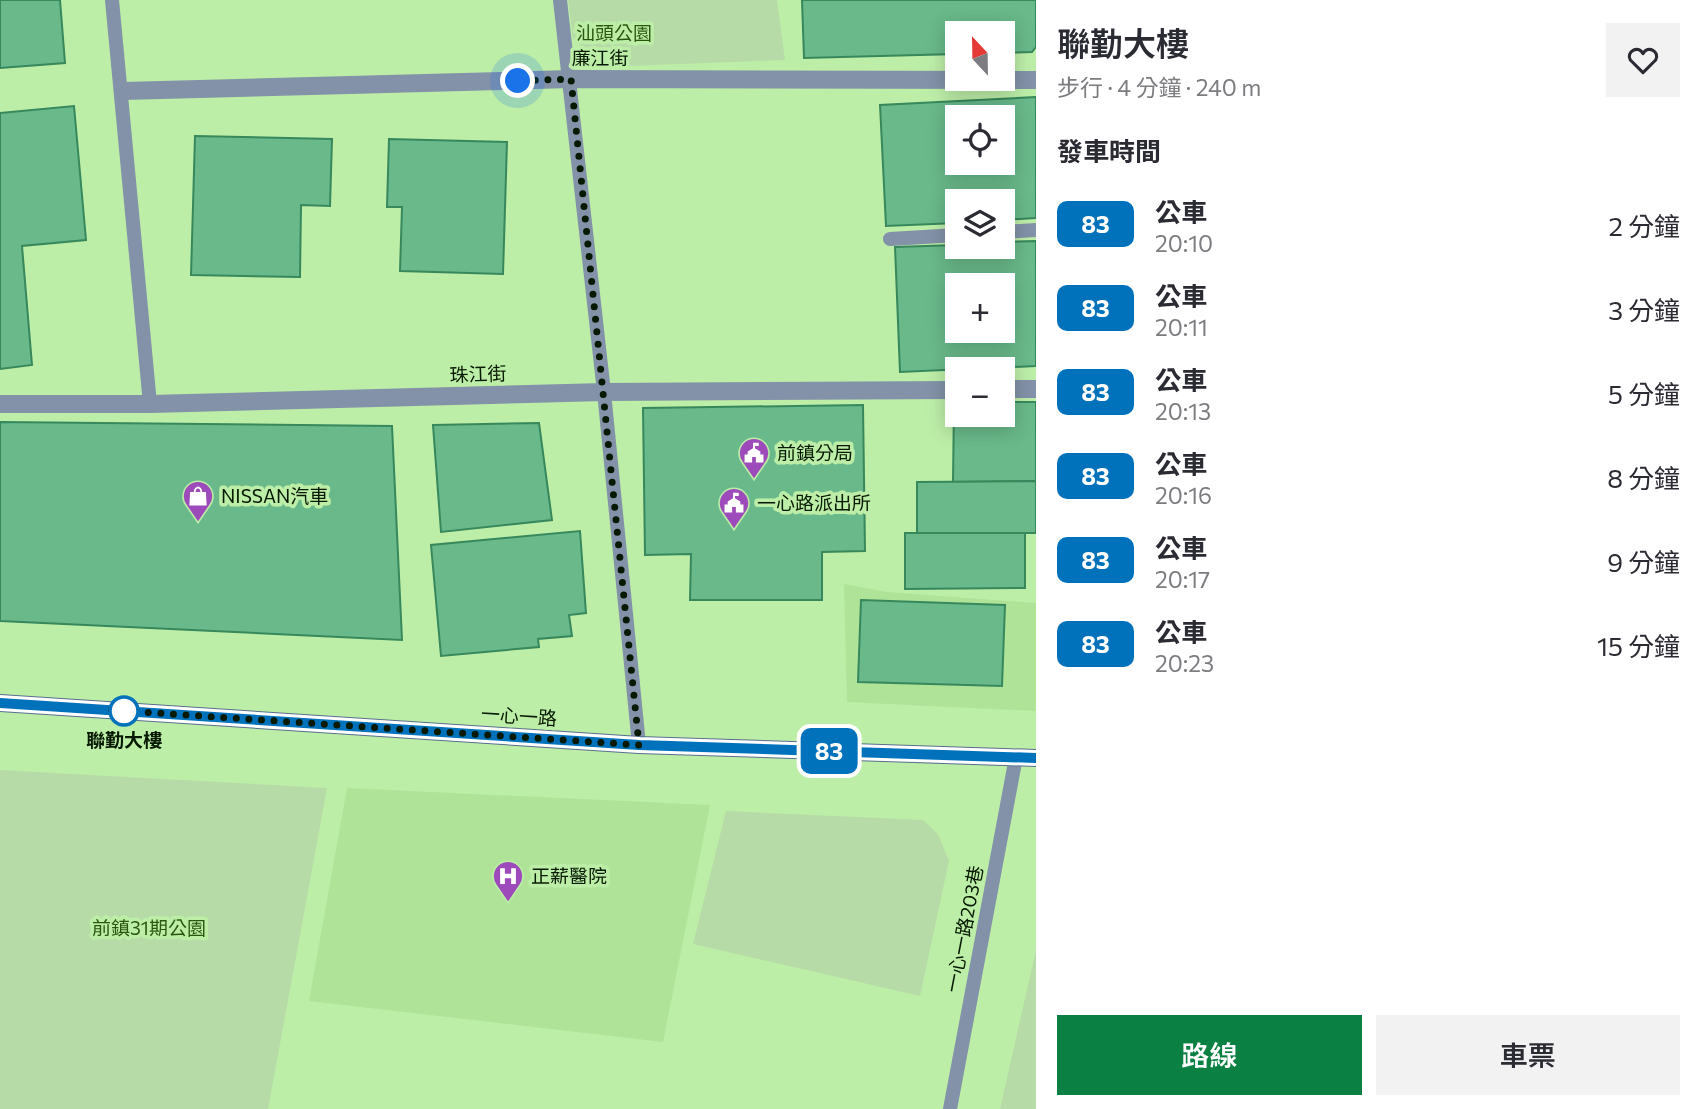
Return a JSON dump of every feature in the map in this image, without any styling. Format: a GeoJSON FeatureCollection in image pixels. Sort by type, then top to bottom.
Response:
{"type":"FeatureCollection","features":[{"type":"Feature","properties":{"kind":"street","name":"廉江街"},"geometry":{"type":"LineString","coordinates":[[122,91],[571,79],[1036,80]]}},
{"type":"Feature","properties":{"kind":"street"},"geometry":{"type":"LineString","coordinates":[[1015,389],[1036,389]]}},
{"type":"Feature","properties":{"kind":"street","name":"珠江街"},"geometry":{"type":"LineString","coordinates":[[0,404],[149,404],[604,391],[945,390]]}},
{"type":"Feature","properties":{"kind":"street","name":"一心一路"},"geometry":{"type":"LineString","coordinates":[[0,703],[639,745],[1036,758]]}},
{"type":"Feature","properties":{"kind":"lane"},"geometry":{"type":"LineString","coordinates":[[112,0],[149,404]]}},
{"type":"Feature","properties":{"kind":"lane"},"geometry":{"type":"LineString","coordinates":[[560,0],[571,79],[639,745]]}},
{"type":"Feature","properties":{"kind":"lane"},"geometry":{"type":"LineString","coordinates":[[1015,231],[1036,230]]}},
{"type":"Feature","properties":{"kind":"lane"},"geometry":{"type":"LineString","coordinates":[[890,239],[945,236]]}},
{"type":"Feature","properties":{"kind":"lane","name":"一心一路203巷"},"geometry":{"type":"LineString","coordinates":[[950,1109],[1016,757]]}},
{"type":"Feature","properties":{"kind":"shaded area"},"geometry":{"type":"Polygon","coordinates":[[[844,584],[887,592],[1036,603],[1036,711],[847,702],[844,584]]]}},
{"type":"Feature","properties":{"kind":"shaded area","name":"正薪醫院"},"geometry":{"type":"Polygon","coordinates":[[[347,788],[710,805],[663,1042],[309,1001],[347,788]]]}},
{"type":"Feature","properties":{"kind":"green space","name":"汕頭公園"},"geometry":{"type":"Polygon","coordinates":[[[568,0],[777,0],[785,60],[601,67],[573,39],[568,0]]]}},
{"type":"Feature","properties":{"kind":"green space","name":"前鎮31期公園"},"geometry":{"type":"Polygon","coordinates":[[[0,770],[327,788],[268,1109],[0,1109],[0,770]]]}},
{"type":"Feature","properties":{"kind":"green space"},"geometry":{"type":"Polygon","coordinates":[[[726,811],[923,820],[938,834],[949,861],[920,996],[693,944],[726,811]]]}},
{"type":"Feature","properties":{"kind":"green space"},"geometry":{"type":"Polygon","coordinates":[[[1036,950],[1036,1109],[1000,1109],[1036,950]]]}},
{"type":"Feature","properties":{"kind":"building"},"geometry":{"type":"Polygon","coordinates":[[[0,0],[60,0],[65,63],[0,68],[0,0]]]}},
{"type":"Feature","properties":{"kind":"building"},"geometry":{"type":"Polygon","coordinates":[[[802,0],[1036,0],[1036,47],[1032,52],[1015,53],[1015,21],[945,21],[945,54],[804,58],[802,0]]]}},
{"type":"Feature","properties":{"kind":"building"},"geometry":{"type":"Polygon","coordinates":[[[1036,97],[1036,218],[1015,219],[1015,189],[945,189],[945,224],[886,226],[880,105],[1036,97]]]}},
{"type":"Feature","properties":{"kind":"building"},"geometry":{"type":"Polygon","coordinates":[[[74,106],[86,240],[22,246],[32,365],[0,369],[0,113],[74,106]]]}},
{"type":"Feature","properties":{"kind":"building"},"geometry":{"type":"Polygon","coordinates":[[[195,136],[332,139],[330,206],[301,205],[300,277],[191,275],[195,136]]]}},
{"type":"Feature","properties":{"kind":"building"},"geometry":{"type":"Polygon","coordinates":[[[389,139],[507,142],[503,274],[400,271],[402,207],[387,207],[389,139]]]}},
{"type":"Feature","properties":{"kind":"building"},"geometry":{"type":"Polygon","coordinates":[[[1036,241],[1036,366],[1015,367],[1015,357],[945,357],[945,370],[900,372],[895,247],[945,245],[945,259],[1015,259],[1015,242],[1036,241]]]}},
{"type":"Feature","properties":{"kind":"building"},"geometry":{"type":"Polygon","coordinates":[[[1015,402],[1036,402],[1036,481],[953,482],[954,427],[1015,427],[1015,402]]]}},
{"type":"Feature","properties":{"kind":"building","name":"前鎮分局"},"geometry":{"type":"Polygon","coordinates":[[[863,405],[865,551],[822,552],[822,600],[690,600],[691,554],[645,555],[643,408],[863,405]]]}},
{"type":"Feature","properties":{"kind":"building","name":"NISSAN汽車"},"geometry":{"type":"Polygon","coordinates":[[[0,422],[392,426],[402,640],[0,621],[0,422]]]}},
{"type":"Feature","properties":{"kind":"building"},"geometry":{"type":"Polygon","coordinates":[[[539,423],[552,520],[441,532],[433,425],[539,423]]]}},
{"type":"Feature","properties":{"kind":"building"},"geometry":{"type":"Polygon","coordinates":[[[1036,481],[1036,533],[917,533],[917,482],[1036,481]]]}},
{"type":"Feature","properties":{"kind":"building"},"geometry":{"type":"Polygon","coordinates":[[[580,531],[586,613],[569,615],[572,636],[538,639],[539,647],[441,656],[431,545],[580,531]]]}},
{"type":"Feature","properties":{"kind":"building"},"geometry":{"type":"Polygon","coordinates":[[[905,533],[1025,533],[1025,588],[905,589],[905,533]]]}},
{"type":"Feature","properties":{"kind":"building"},"geometry":{"type":"Polygon","coordinates":[[[861,600],[1005,605],[1002,686],[858,682],[861,600]]]}},
{"type":"Feature","properties":{"kind":"bus line","name":"83"},"geometry":{"type":"LineString","coordinates":[[0,703],[639,745],[1036,758]]}},
{"type":"Feature","properties":{"kind":"place","name":"前鎮分局"},"geometry":{"type":"Point","coordinates":[754,480]}},
{"type":"Feature","properties":{"kind":"place","name":"NISSAN汽車"},"geometry":{"type":"Point","coordinates":[198,523]}},
{"type":"Feature","properties":{"kind":"place","name":"一心路派出所"},"geometry":{"type":"Point","coordinates":[734,530]}},
{"type":"Feature","properties":{"kind":"place","name":"聯勤大樓"},"geometry":{"type":"Point","coordinates":[124,711]}},
{"type":"Feature","properties":{"kind":"place","name":"正薪醫院"},"geometry":{"type":"Point","coordinates":[508,903]}},
{"type":"Feature","properties":{"kind":"route"},"geometry":{"type":"LineString","coordinates":[[124,711],[111,710],[639,745],[571,79],[518,81]]}}]}
